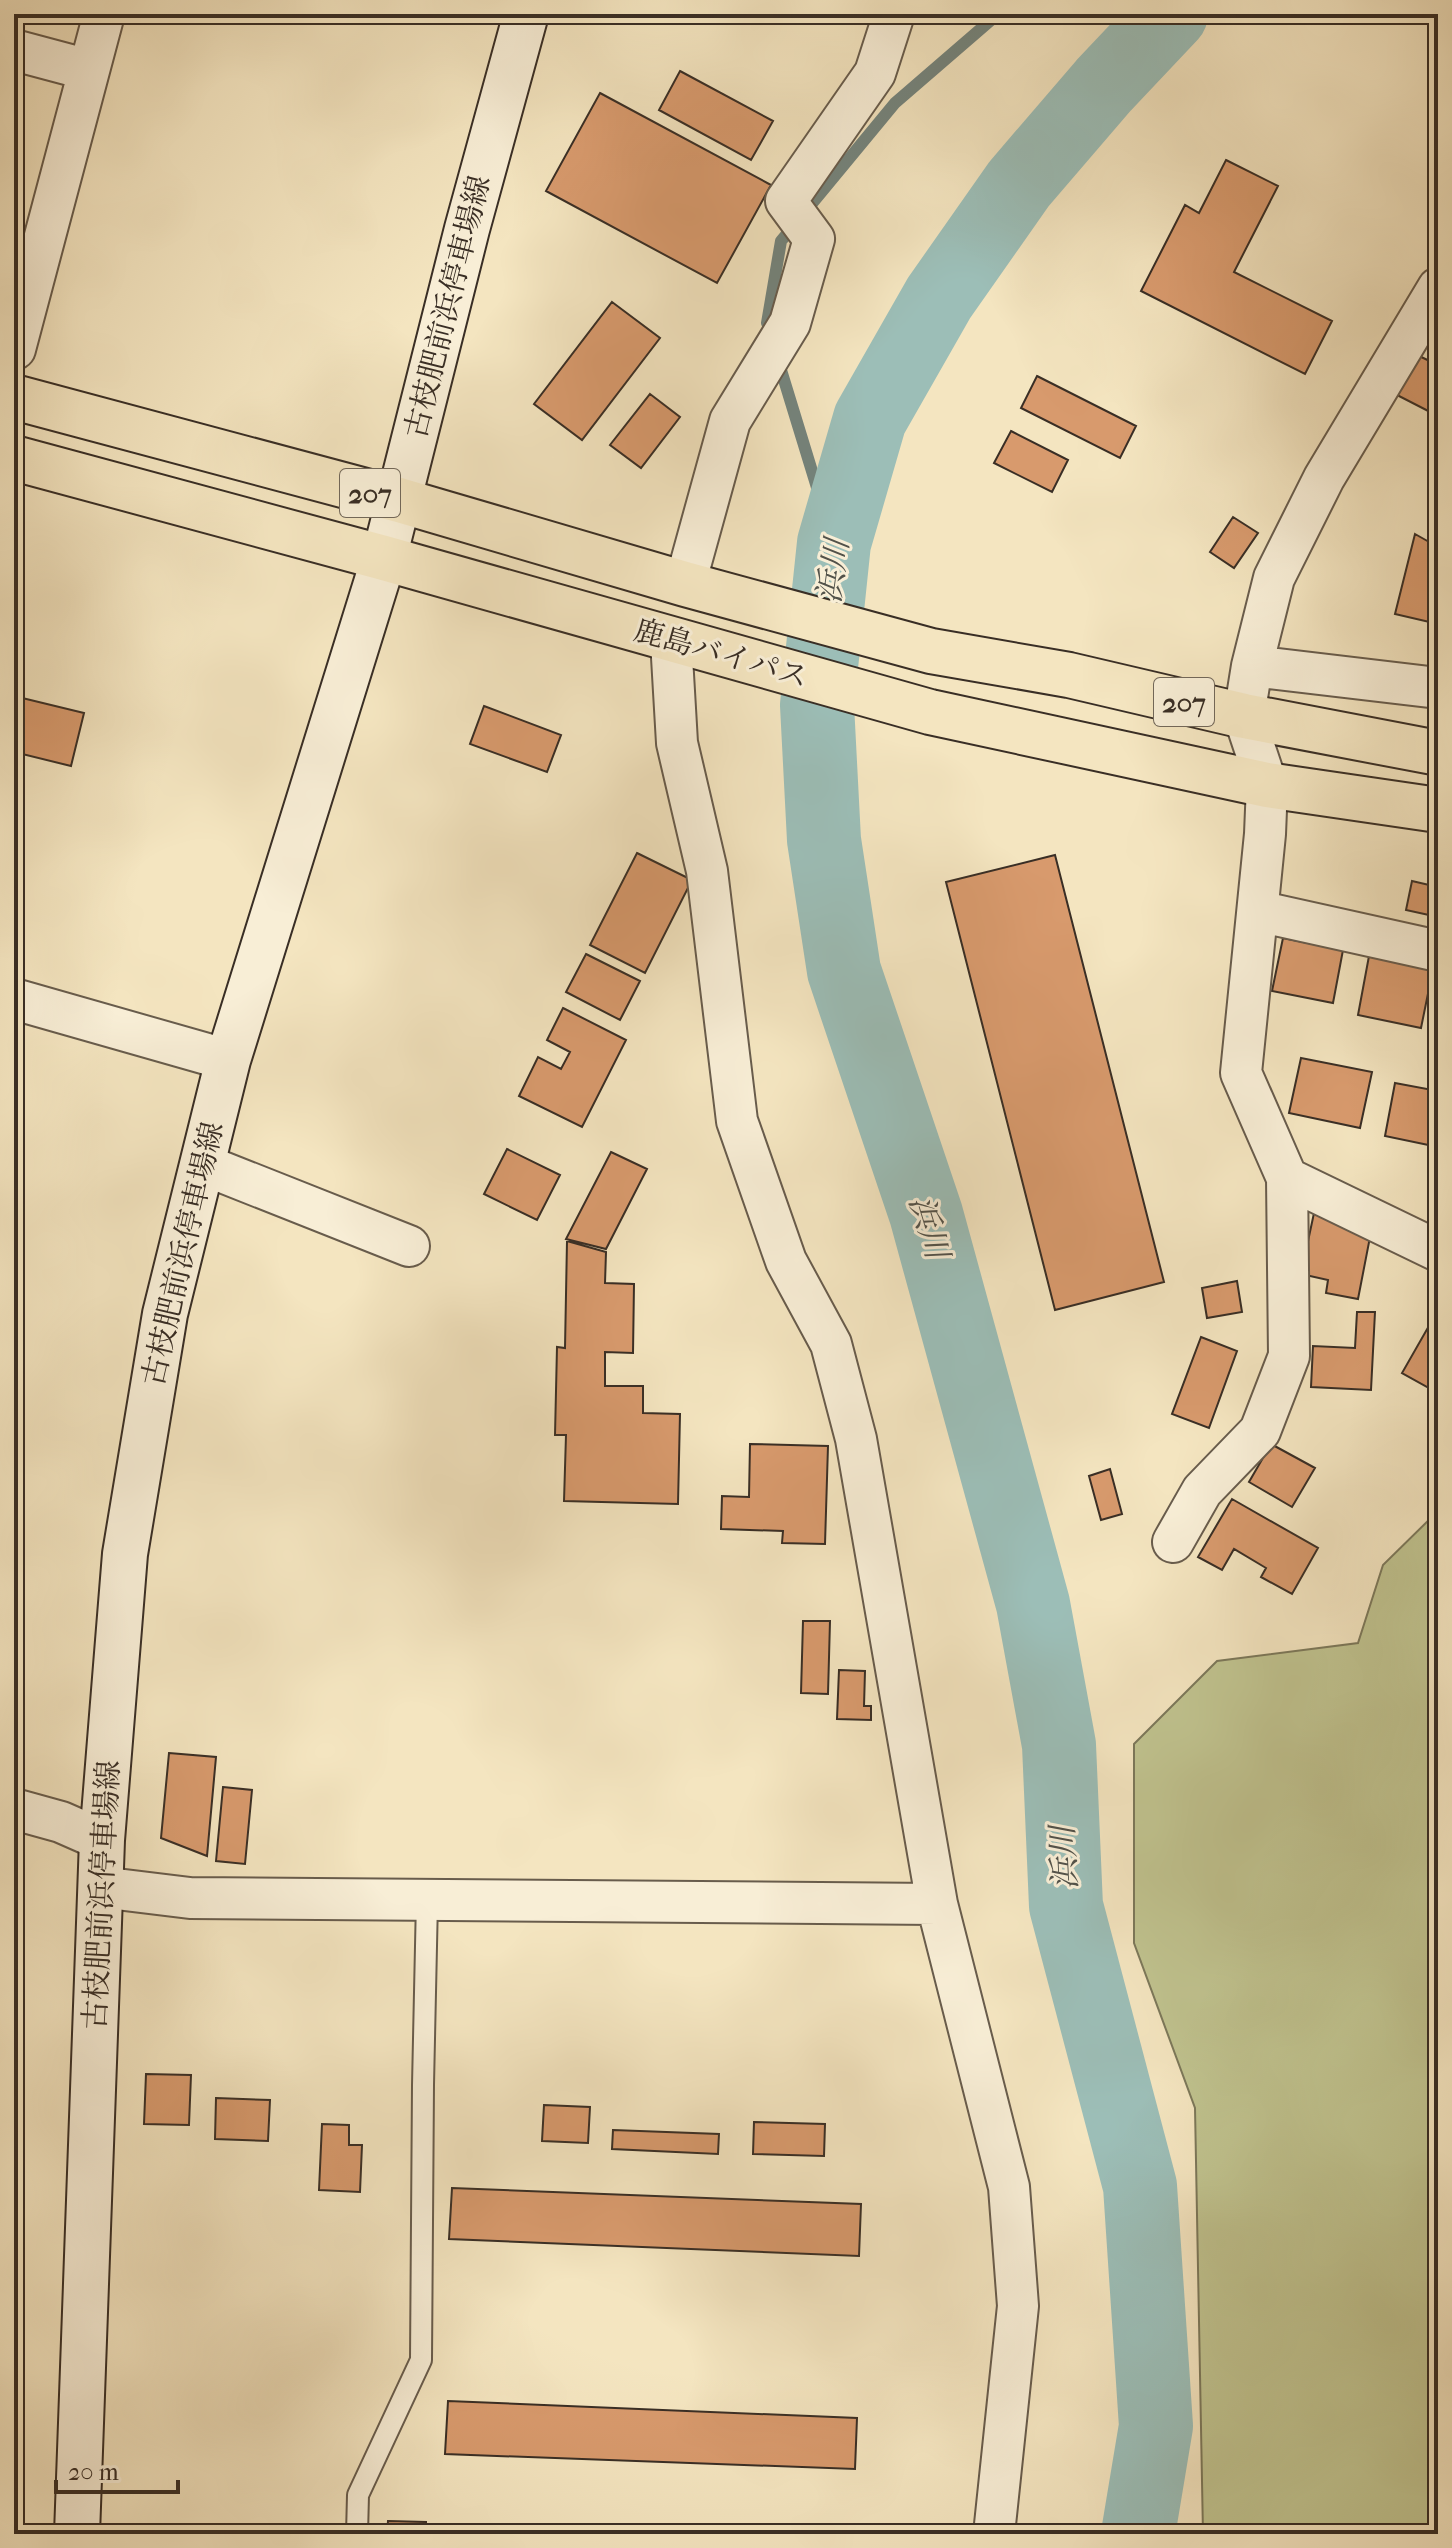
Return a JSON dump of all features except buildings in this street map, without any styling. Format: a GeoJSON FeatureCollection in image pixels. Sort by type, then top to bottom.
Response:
{"type":"FeatureCollection","features":[{"type":"Feature","properties":{"kind":"highway","name":"鹿島バイパス"},"geometry":{"type":"LineString","coordinates":[[14,397],[399,500],[705,589]]}},
{"type":"Feature","properties":{"kind":"highway","name":"鹿島バイパス"},"geometry":{"type":"LineString","coordinates":[[14,458],[384,558],[930,712],[1267,785],[1438,810]]}},
{"type":"Feature","properties":{"kind":"highway","name":"207"},"geometry":{"type":"LineString","coordinates":[[705,589],[931,651],[1069,675],[1244,716],[1438,753]]}},
{"type":"Feature","properties":{"kind":"main road","name":"古枝肥前浜停車場線"},"geometry":{"type":"LineString","coordinates":[[77,2534],[102,1840],[125,1554],[165,1314],[228,1060],[384,558],[467,229],[526,14]]}},
{"type":"Feature","properties":{"kind":"street"},"geometry":{"type":"LineString","coordinates":[[15,349],[104,14]]}},
{"type":"Feature","properties":{"kind":"street"},"geometry":{"type":"LineString","coordinates":[[705,589],[730,421],[790,323],[814,239],[786,201],[875,73],[894,14]]}},
{"type":"Feature","properties":{"kind":"street"},"geometry":{"type":"LineString","coordinates":[[14,50],[89,70]]}},
{"type":"Feature","properties":{"kind":"street"},"geometry":{"type":"LineString","coordinates":[[1173,1542],[1202,1491],[1260,1431],[1289,1356],[1287,1178],[1241,1073],[1265,834],[1267,785],[1244,716],[1252,666],[1274,578],[1324,478],[1438,288]]}},
{"type":"Feature","properties":{"kind":"street"},"geometry":{"type":"LineString","coordinates":[[671,640],[677,743],[707,871],[737,1121],[786,1261],[831,1344],[852,1425],[937,1904],[1009,2187],[1018,2306],[994,2534]]}},
{"type":"Feature","properties":{"kind":"street"},"geometry":{"type":"LineString","coordinates":[[1252,666],[1438,688]]}},
{"type":"Feature","properties":{"kind":"street"},"geometry":{"type":"LineString","coordinates":[[1258,911],[1438,951]]}},
{"type":"Feature","properties":{"kind":"street"},"geometry":{"type":"LineString","coordinates":[[14,999],[228,1060]]}},
{"type":"Feature","properties":{"kind":"street"},"geometry":{"type":"LineString","coordinates":[[202,1164],[409,1246]]}},
{"type":"Feature","properties":{"kind":"street"},"geometry":{"type":"LineString","coordinates":[[1287,1178],[1438,1251]]}},
{"type":"Feature","properties":{"kind":"street"},"geometry":{"type":"LineString","coordinates":[[14,1809],[61,1822],[102,1840]]}},
{"type":"Feature","properties":{"kind":"street"},"geometry":{"type":"LineString","coordinates":[[100,1887],[190,1898],[937,1904]]}},
{"type":"Feature","properties":{"kind":"lane"},"geometry":{"type":"LineString","coordinates":[[357,2534],[358,2495],[421,2360],[427,1900]]}},
{"type":"Feature","properties":{"kind":"green space"},"geometry":{"type":"Polygon","coordinates":[[[1438,1511],[1438,2534],[1203,2534],[1195,2108],[1134,1943],[1134,1744],[1217,1661],[1358,1643],[1383,1565],[1438,1511]]]}},
{"type":"Feature","properties":{"kind":"waterway"},"geometry":{"type":"LineString","coordinates":[[767,323],[781,241],[895,103],[998,14]]}},
{"type":"Feature","properties":{"kind":"waterway","name":"浜川"},"geometry":{"type":"LineString","coordinates":[[1138,2534],[1156,2426],[1140,2186],[1066,1906],[1059,1745],[1033,1604],[926,1214],[844,971],[824,840],[817,705],[834,543],[870,419],[939,298],[1019,184],[1104,85],[1171,14]]}},
{"type":"Feature","properties":{"kind":"waterway"},"geometry":{"type":"LineString","coordinates":[[781,370],[834,543]]}}]}
